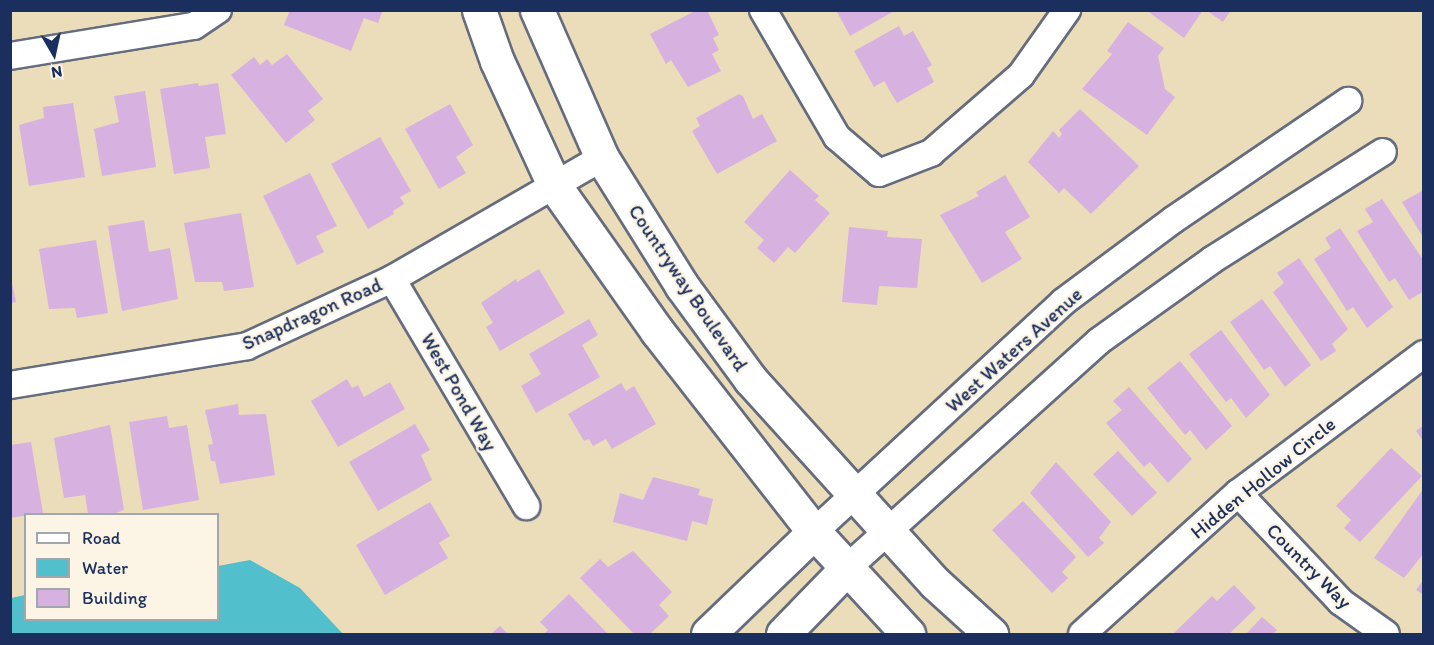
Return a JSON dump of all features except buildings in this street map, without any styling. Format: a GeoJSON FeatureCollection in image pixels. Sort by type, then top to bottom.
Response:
{"type":"FeatureCollection","features":[{"type":"Feature","properties":{"kind":"street"},"geometry":{"type":"LineString","coordinates":[[10,56],[194,26],[218,10]]}},
{"type":"Feature","properties":{"kind":"street"},"geometry":{"type":"LineString","coordinates":[[479,10],[497,61],[554,185],[657,331],[814,531],[908,634]]}},
{"type":"Feature","properties":{"kind":"street","name":"Countryway Boulevard"},"geometry":{"type":"LineString","coordinates":[[537,10],[602,158],[682,286],[750,379],[888,532],[991,634]]}},
{"type":"Feature","properties":{"kind":"street"},"geometry":{"type":"LineString","coordinates":[[762,10],[837,137],[879,172],[931,153],[1021,75],[1067,10]]}},
{"type":"Feature","properties":{"kind":"street","name":"West Waters Avenue"},"geometry":{"type":"LineString","coordinates":[[708,634],[814,531],[1064,303],[1173,220],[1348,101]]}},
{"type":"Feature","properties":{"kind":"street"},"geometry":{"type":"LineString","coordinates":[[783,634],[847,568],[1100,341],[1212,260],[1383,152]]}},
{"type":"Feature","properties":{"kind":"street","name":"Snapdragon Road"},"geometry":{"type":"LineString","coordinates":[[10,385],[247,346],[392,279],[602,158]]}},
{"type":"Feature","properties":{"kind":"street","name":"West Pond Way"},"geometry":{"type":"LineString","coordinates":[[392,279],[526,506]]}},
{"type":"Feature","properties":{"kind":"street","name":"Hidden Hollow Circle"},"geometry":{"type":"LineString","coordinates":[[1082,634],[1238,493],[1424,354]]}},
{"type":"Feature","properties":{"kind":"street","name":"Country Way"},"geometry":{"type":"LineString","coordinates":[[1238,493],[1341,602],[1386,634]]}},
{"type":"Feature","properties":{"kind":"water"},"geometry":{"type":"Polygon","coordinates":[[[250,560],[300,588],[343,634],[11,634],[11,598],[24,595],[24,621],[219,621],[219,566],[250,560]]]}}]}
